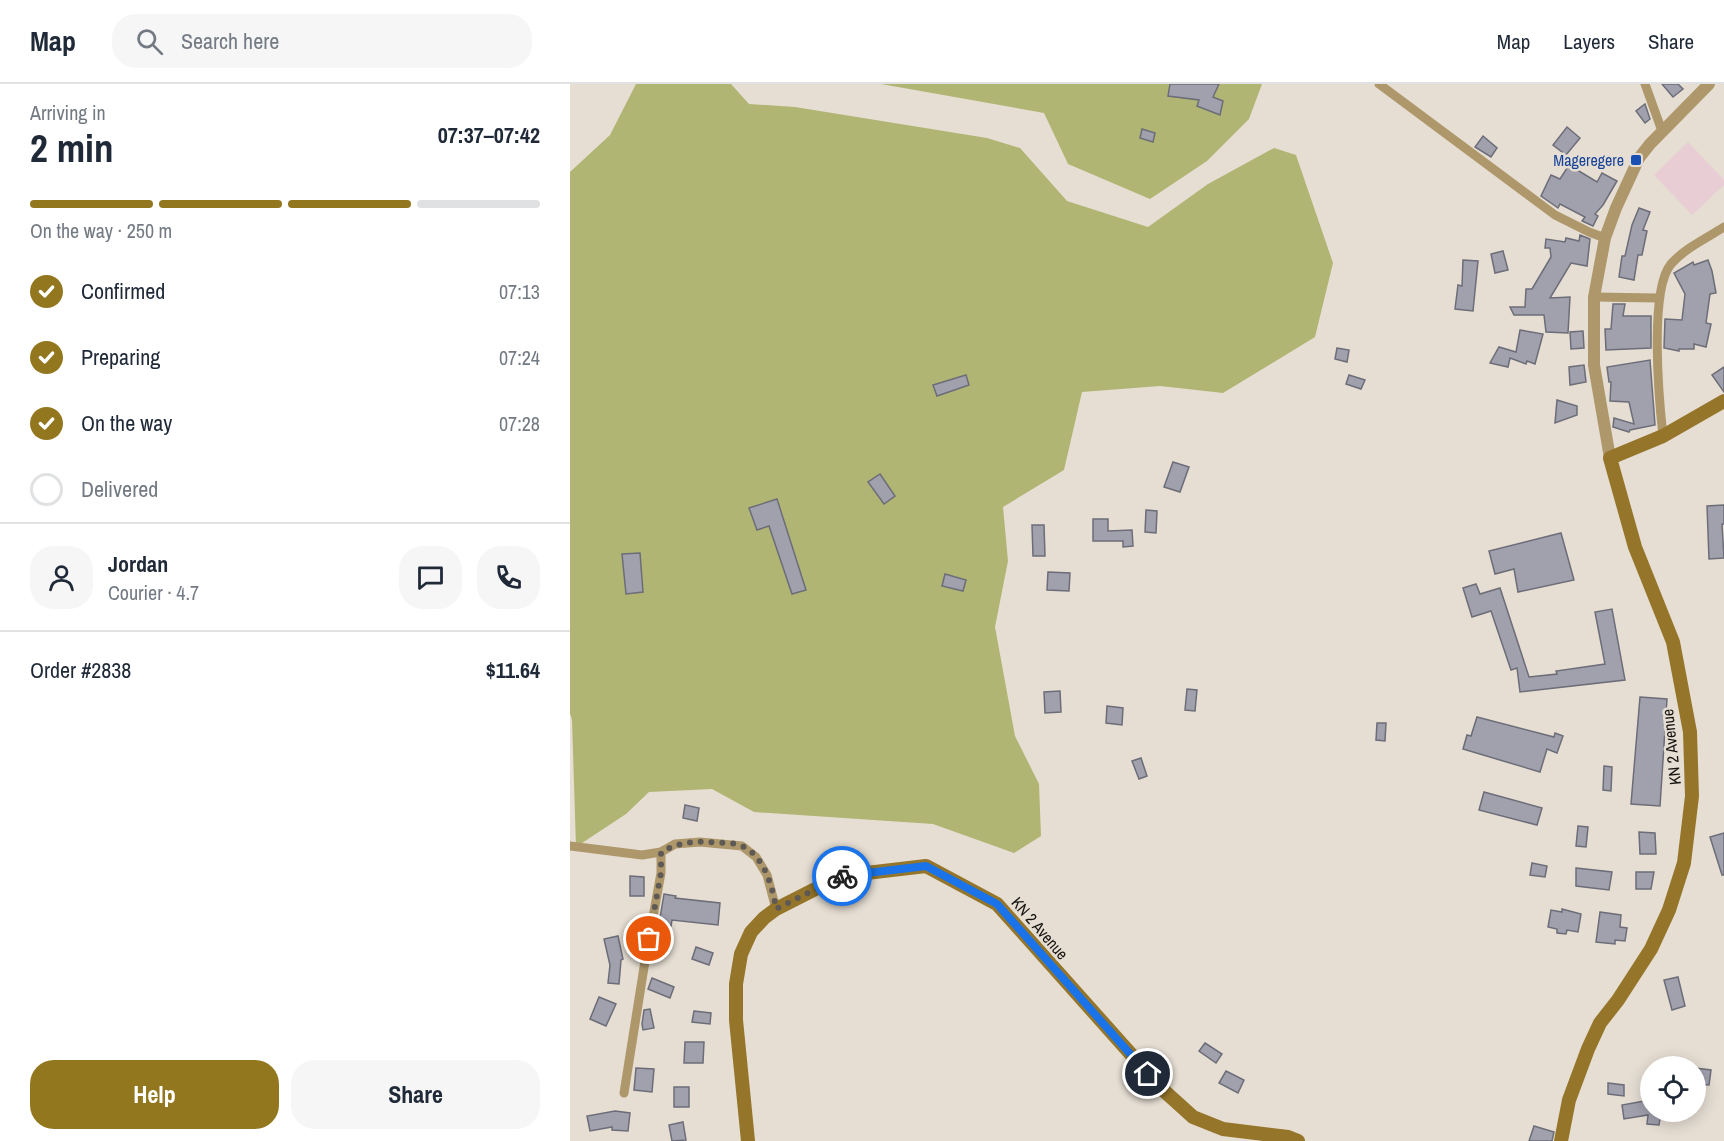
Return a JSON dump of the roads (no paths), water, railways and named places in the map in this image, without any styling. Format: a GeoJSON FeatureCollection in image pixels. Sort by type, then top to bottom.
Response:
{"type":"FeatureCollection","features":[{"type":"Feature","properties":{"kind":"main road"},"geometry":{"type":"LineString","coordinates":[[1610,458],[1663,436],[1724,401]]}},
{"type":"Feature","properties":{"kind":"main road","name":"KN 2 Avenue"},"geometry":{"type":"LineString","coordinates":[[1561,1141],[1569,1100],[1600,1023],[1651,949],[1669,910],[1684,863],[1692,796],[1690,732],[1673,642],[1635,547],[1610,458]]}},
{"type":"Feature","properties":{"kind":"main road","name":"KN 2 Avenue"},"geometry":{"type":"LineString","coordinates":[[748,1141],[736,1020],[736,984],[741,954],[751,932],[776,909],[841,876],[926,866],[997,904],[1162,1089],[1193,1117],[1222,1129],[1288,1137],[1298,1141]]}},
{"type":"Feature","properties":{"kind":"street"},"geometry":{"type":"LineString","coordinates":[[1379,84],[1555,215],[1605,238]]}},
{"type":"Feature","properties":{"kind":"street"},"geometry":{"type":"LineString","coordinates":[[1645,84],[1662,131]]}},
{"type":"Feature","properties":{"kind":"street"},"geometry":{"type":"LineString","coordinates":[[1610,458],[1594,365],[1594,297],[1605,238],[1639,158],[1662,131],[1709,84]]}},
{"type":"Feature","properties":{"kind":"street"},"geometry":{"type":"LineString","coordinates":[[1663,436],[1658,373],[1659,297],[1663,276],[1681,254],[1724,227]]}},
{"type":"Feature","properties":{"kind":"street"},"geometry":{"type":"LineString","coordinates":[[1594,297],[1659,297]]}},
{"type":"Feature","properties":{"kind":"street"},"geometry":{"type":"LineString","coordinates":[[570,846],[642,855],[661,852],[675,844],[700,842],[742,846],[756,857],[767,874],[776,909]]}},
{"type":"Feature","properties":{"kind":"street"},"geometry":{"type":"LineString","coordinates":[[624,1093],[661,873],[661,852]]}},
{"type":"Feature","properties":{"kind":"place","name":"Mageregere"},"geometry":{"type":"Point","coordinates":[1636,160]}}]}
